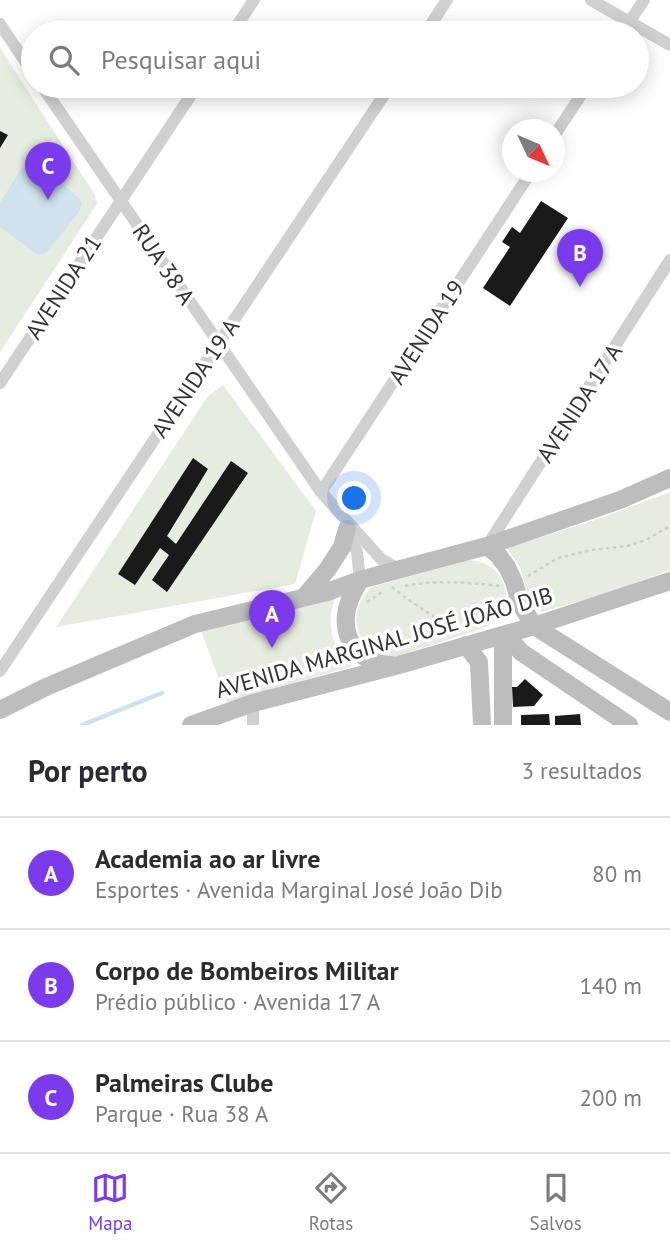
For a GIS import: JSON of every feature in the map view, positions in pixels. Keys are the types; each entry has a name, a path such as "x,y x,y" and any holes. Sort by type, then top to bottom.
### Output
{"main road":[{"path":"0,710 46,687 195,624 327,592 360,580 391,577 620,500 670,478"},
{"path":"303,598 342,547 347,530"},
{"path":"487,546 508,567 520,603 534,626 670,712"},
{"path":"360,580 345,615 350,641 357,652 370,662 398,665"},
{"name":"AVENIDA MARGINAL JOSÉ JOÃO DIB","path":"191,725 253,702 467,646 670,581"},
{"path":"503,725 504,635 520,603"},
{"path":"504,635 521,652 629,725"},
{"path":"467,646 479,662 482,725"}],"street":[{"path":"240,21 254,0"},
{"path":"433,21 447,0"},
{"path":"591,0 627,21"},
{"path":"630,21 644,0"},
{"path":"0,24 21,55"},
{"path":"649,33 670,45"},
{"name":"RUA 38 A","path":"50,98 321,492 382,559 391,577"},
{"name":"AVENIDA 21","path":"0,383 189,98"},
{"name":"AVENIDA 19 A","path":"0,671 382,98"},
{"path":"565,120 579,98"},
{"name":"AVENIDA 19","path":"321,492 524,182"},
{"name":"AVENIDA 17 A","path":"487,546 670,260"},
{"name":"RUA 38 A","path":"336,509 357,552 360,580"},
{"path":"253,702 253,725"}],"path":[{"path":"525,578 558,558 626,546 646,540 670,526"},
{"path":"391,577 425,582 468,582 502,586"},
{"path":"364,603 386,589 391,577"},
{"path":"391,577 406,599 459,634 467,646"}],"shaded area":[{"path":"0,48 21,80 21,98 32,98 95,195 97,204 0,352"},
{"path":"223,385 316,511 295,584 56,627 208,396"},
{"path":"670,492 670,570 612,592 541,612 528,596 520,567 507,548 598,519"},
{"path":"469,560 483,563 501,578 506,599 495,620 484,628 395,657 382,654 363,640 358,631 358,608 372,587"},
{"path":"336,596 331,616 332,634 340,651 353,666 227,702 201,630"}],"water":[{"path":"30,165 42,167 82,203 79,212 46,253 41,254 37,254 0,227 0,203 21,169"}],"building":[{"path":"0,131 8,135 0,148"},
{"path":"541,201 568,218 510,306 483,288 510,247 502,242 512,227 520,233"},
{"path":"193,458 208,469 167,536 176,544 231,461 248,473 167,592 152,580 169,555 160,548 135,585 118,574"},
{"path":"525,679 543,695 534,706 513,707 512,687 517,687"},
{"path":"549,714 550,725 521,725 521,715"},
{"path":"580,714 581,725 555,725 555,716"}],"waterway":[{"path":"82,725 162,693"}],"place":[{"name":"Palmeiras Clube","path":"48,200"},
{"name":"Corpo de Bombeiros Militar","path":"580,287"},
{"name":"Academia ao ar livre","path":"272,648"}]}
